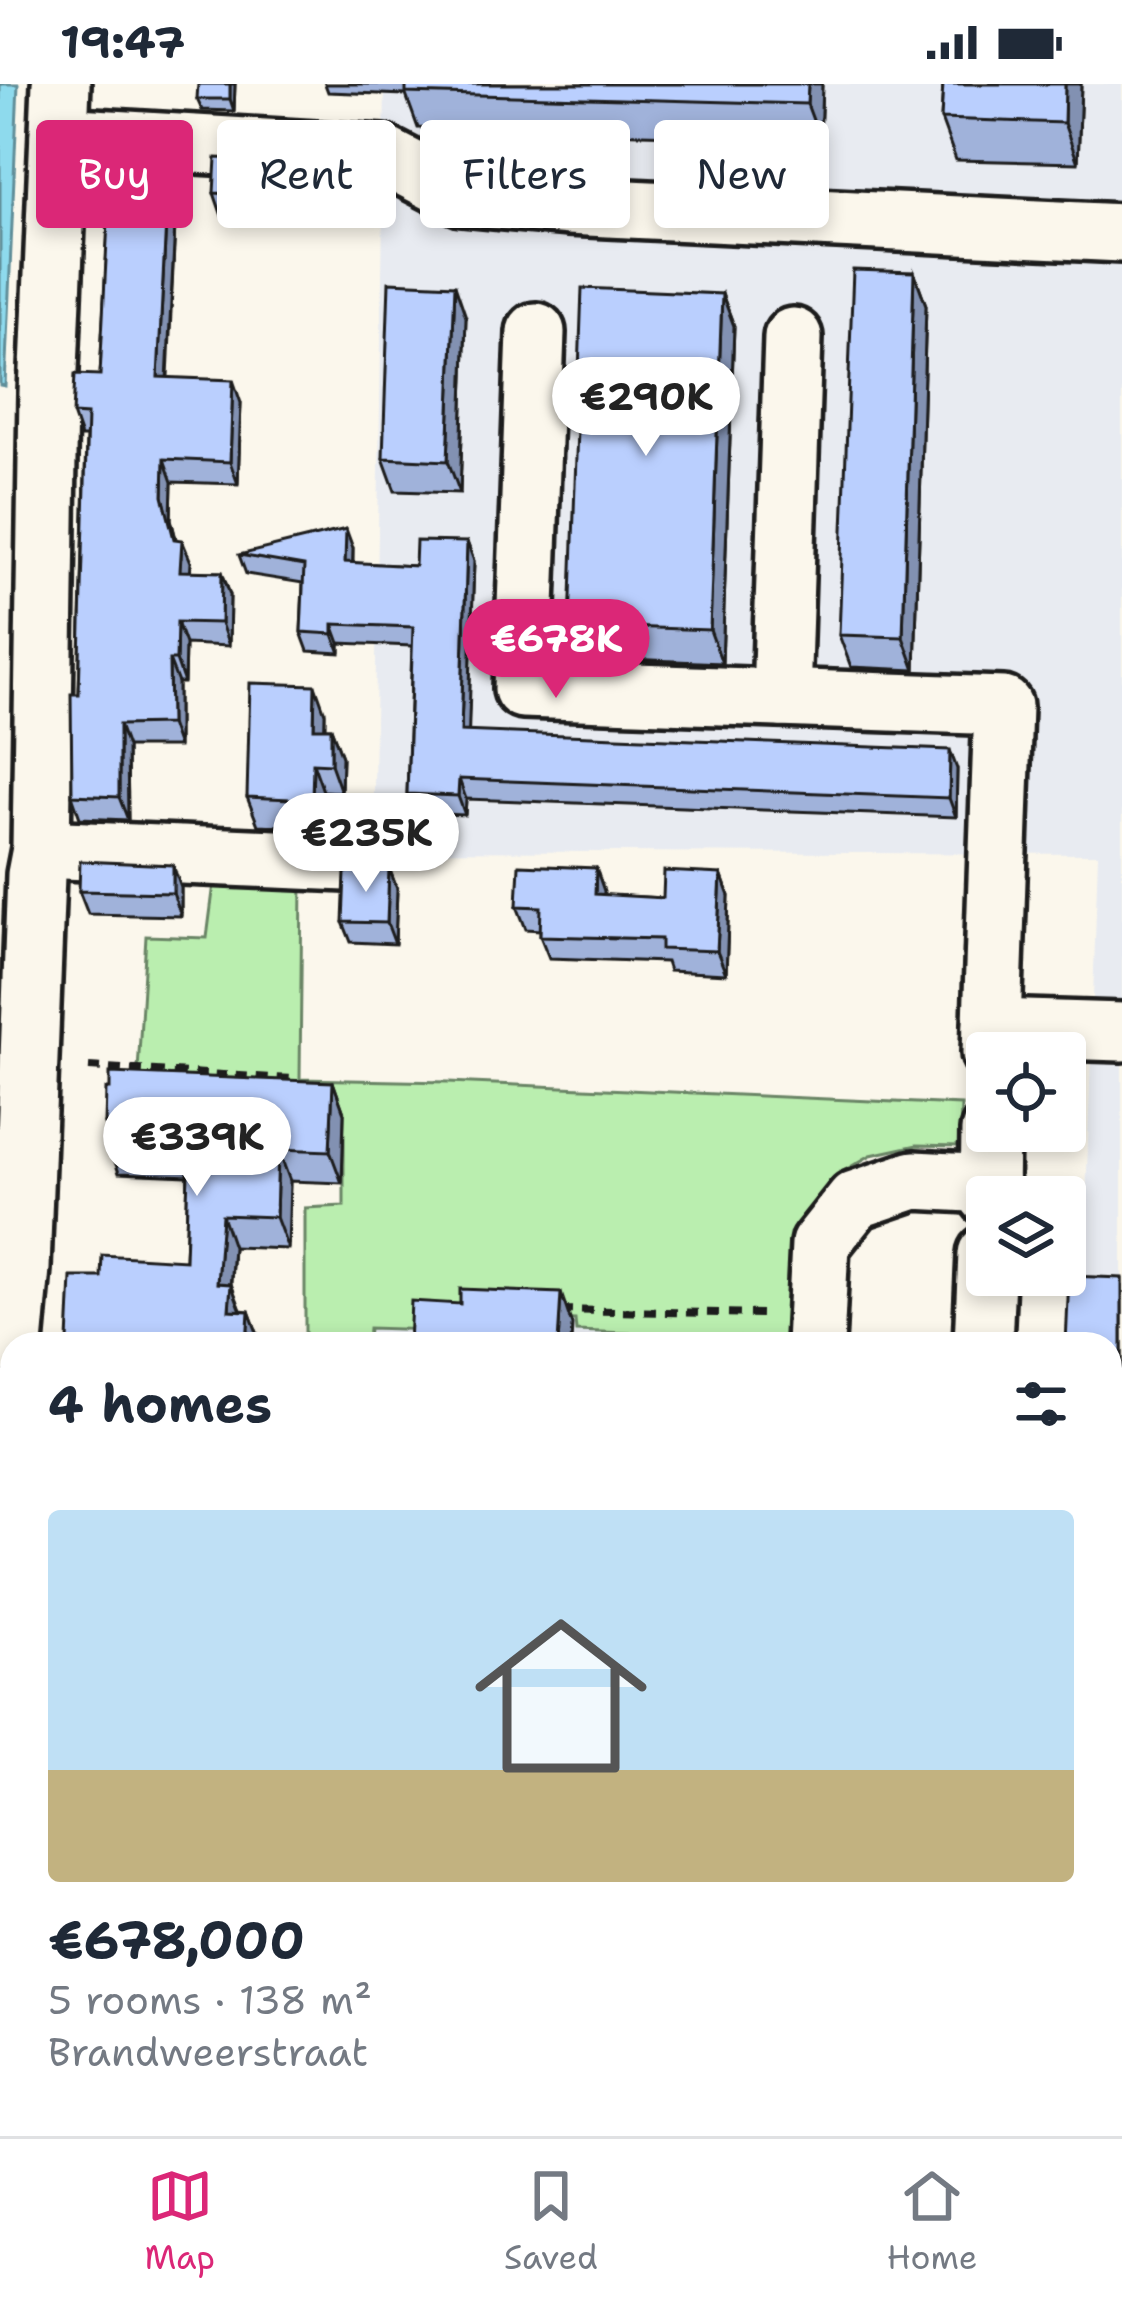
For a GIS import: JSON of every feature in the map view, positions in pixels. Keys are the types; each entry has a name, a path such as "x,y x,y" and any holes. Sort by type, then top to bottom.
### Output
{"street":[{"path":"15,1332 36,875 41,849 23,489 60,110 383,155 462,196 568,206 1122,233"},
{"path":"536,332 523,689 1003,706 991,1032"},
{"path":"781,698 794,337"},
{"path":"41,849 347,862"},
{"path":"1086,1034 1122,1032"},
{"path":"816,1330 820,1244 855,1201 914,1180 990,1170"},
{"path":"984,1332 985,1296"}],"path":[{"path":"88,1067 292,1079"},
{"path":"554,1310 816,1330"}],"shaded area":[{"path":"385,84 1122,84 1122,1332 1081,1332 1098,854 373,851 383,228 396,228 396,120 384,120"},
{"path":"464,1316 576,1320 577,1331 602,1332 368,1332 368,1328 463,1331"}],"green space":[{"path":"215,876 302,880 300,1079 961,1105 960,1146 917,1145 871,1155 835,1176 790,1233 791,1332 576,1331 575,1320 465,1316 463,1331 305,1332 305,1208 344,1206 344,1114 136,1105 146,936 207,938"}],"water":[{"path":"0,84 18,84 5,386 0,385"}],"building":[{"path":"198,84 230,84 230,99 197,99"},
{"path":"406,84 808,84 807,104 406,93"},
{"path":"943,84 1065,84 1064,123 941,119"},
{"path":"108,228 166,228 158,377 233,380 230,462 164,459 163,496 174,539 182,540 180,571 222,572 221,623 177,622 176,660 169,660 170,724 119,725 119,797 72,795 71,694 79,694 87,415 73,414 75,374 100,375"},
{"path":"853,270 914,272 903,637 839,635"},
{"path":"389,282 455,285 448,461 383,458"},
{"path":"582,288 722,294 710,630 570,625"},
{"path":"346,529 345,562 415,566 416,541 467,542 461,731 950,750 949,798 459,779 458,796 407,794 413,627 333,624 333,634 301,632 304,566 239,555"},
{"path":"250,683 315,685 314,728 331,728 331,764 313,763 312,800 247,797"},
{"path":"80,861 173,865 173,893 79,891"},
{"path":"519,865 596,868 595,894 663,898 664,871 721,874 717,951 661,949 661,939 540,936 541,907 517,906"},
{"path":"359,867 389,868 387,923 343,922 345,873"},
{"path":"110,1073 333,1082 330,1151 278,1149 276,1217 222,1215 217,1283 231,1284 229,1310 249,1311 248,1332 68,1332 71,1277 101,1277 102,1255 185,1260 189,1145 108,1141 106,1089 110,1089"},
{"path":"1086,1277 1122,1278 1122,1332 1067,1332 1068,1296 1086,1296"},
{"path":"460,1289 561,1293 559,1332 410,1332 411,1301 460,1304"}]}
